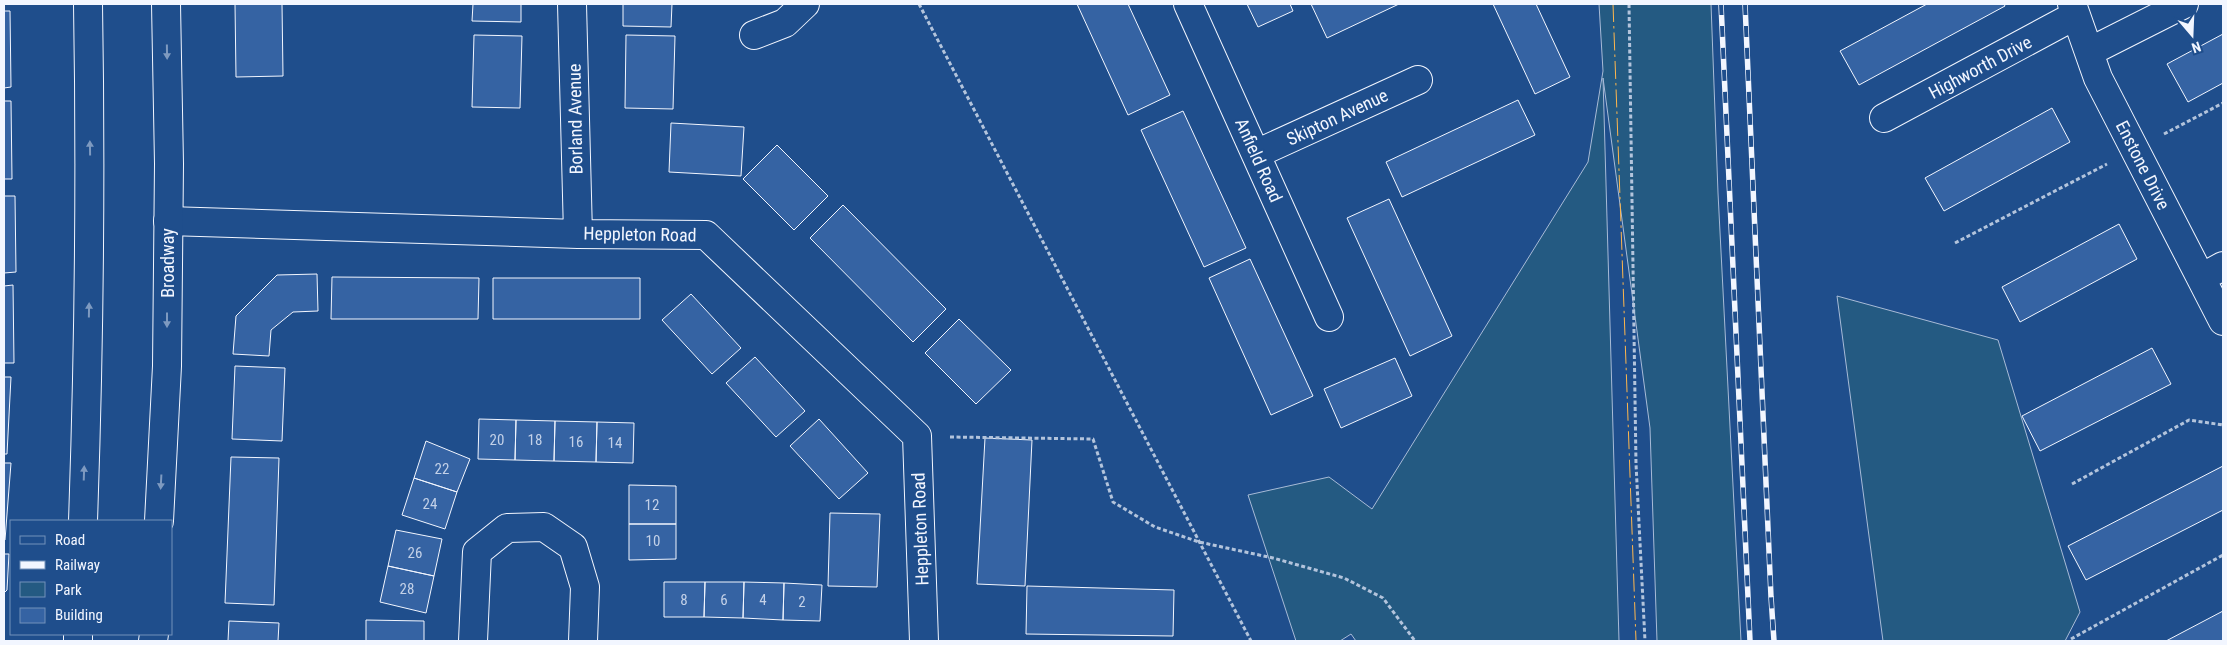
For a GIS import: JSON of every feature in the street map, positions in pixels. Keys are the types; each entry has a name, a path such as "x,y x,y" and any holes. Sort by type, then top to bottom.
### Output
{"main road":[{"path":"82,520 88,380 90,160 88,4"},
{"name":"Broadway","path":"159,520 166,366 168,221 166,4"},
{"name":"Borland Avenue","path":"572,4 578,234"},
{"path":"754,35 785,23 805,4"},
{"name":"Anfield Road","path":"1188,4 1329,316"},
{"path":"2089,52 2184,4"},
{"name":"Enstone Drive","path":"2074,9 2098,78 2135,149 2212,272 2223,321"},
{"name":"Highworth Drive","path":"1884,118 2074,9"},
{"name":"Skipton Avenue","path":"1256,154 1418,80"},
{"name":"Heppleton Road","path":"168,221 578,234 706,235 917,436 924,641"},
{"path":"472,641 477,552 506,528 544,527 573,547 585,587 583,641"}],"path":[{"path":"919,4 1251,641"},
{"path":"1629,4 1636,464 1645,641"},
{"path":"1955,243 2223,103"},
{"path":"2072,484 2189,420 2223,425"},
{"path":"917,436 1093,438 1113,502 1155,527 1199,542 1273,558 1344,578 1383,598 1414,641"},
{"path":"2071,639 2223,555"}],"green space":[{"path":"1599,4 1711,4 1718,193 1741,641 1657,641 1650,428 1603,78 1619,641 1356,641 1351,634 1340,641 1296,641 1248,495 1329,477 1372,509 1588,162 1603,71"},
{"path":"1837,296 1998,340 2080,612 2065,641 1883,641"}],"building":[{"path":"235,4 282,4 283,76 236,77"},
{"path":"473,4 521,4 521,22 472,21"},
{"path":"623,4 672,4 671,27 623,26"},
{"path":"1077,4 1128,4 1170,95 1128,115"},
{"path":"1247,4 1290,4 1293,11 1258,27"},
{"path":"1311,4 1399,4 1327,38"},
{"path":"1493,4 1536,4 1570,77 1535,94"},
{"path":"1927,4 2004,4 2005,6 1859,85 1840,51"},
{"path":"4,11 10,11 11,87 4,88"},
{"path":"2223,34 2223,83 2188,102 2167,64"},
{"path":"474,35 522,36 520,108 472,107"},
{"path":"626,35 675,36 673,109 625,108"},
{"path":"1518,100 1535,135 1402,197 1386,162"},
{"path":"4,101 11,101 12,179 4,179"},
{"path":"2052,108 2070,142 1944,211 1925,178"},
{"path":"1183,111 1246,248 1204,267 1141,130"},
{"path":"671,123 744,127 741,176 669,172"},
{"path":"777,145 828,196 794,230 743,179"},
{"path":"4,196 15,196 16,272 4,273"},
{"path":"1389,199 1452,336 1410,356 1347,218"},
{"path":"843,205 946,309 913,342 810,238"},
{"path":"2119,224 2137,259 2020,322 2002,287"},
{"path":"1250,259 1313,396 1271,415 1209,278"},
{"path":"317,274 318,311 293,312 271,330 269,356 233,354 236,316 277,275"},
{"path":"332,277 479,278 478,319 331,319"},
{"path":"493,278 640,278 640,319 493,319"},
{"path":"13,285 14,363 4,363 4,286"},
{"path":"691,294 741,348 712,374 662,320"},
{"path":"959,319 1011,370 976,404 925,353"},
{"path":"2152,348 2171,384 2040,451 2022,416"},
{"path":"755,357 805,411 776,437 726,383"},
{"path":"1395,358 1412,396 1341,428 1324,389"},
{"path":"235,366 285,368 282,441 232,439"},
{"path":"4,377 11,377 7,454 4,454"},
{"path":"479,419 516,420 515,460 478,459"},
{"path":"819,419 868,473 839,499 790,446"},
{"path":"516,420 555,421 554,461 515,460"},
{"path":"555,421 597,422 596,462 554,461"},
{"path":"597,422 634,423 633,463 596,462"},
{"path":"985,438 1032,440 1025,586 977,584"},
{"path":"426,441 470,459 457,492 414,478"},
{"path":"231,457 279,458 274,605 225,603"},
{"path":"4,463 11,463 5,540 4,540"},
{"path":"2223,466 2223,510 2086,580 2068,546"},
{"path":"414,478 457,492 445,529 402,515"},
{"path":"629,485 676,486 676,524 629,524"},
{"path":"830,513 880,514 877,587 828,586"},
{"path":"629,524 676,524 676,559 629,560"},
{"path":"396,530 442,539 434,576 388,566"},
{"path":"4,554 9,554 7,590 4,593"},
{"path":"388,566 434,576 426,613 380,602"},
{"path":"664,582 705,582 704,617 664,617"},
{"path":"705,582 744,582 743,618 704,617"},
{"path":"744,582 784,583 783,620 743,618"},
{"path":"784,583 822,585 820,621 783,620"},
{"path":"1027,586 1174,590 1173,636 1026,634"},
{"path":"2223,611 2223,641 2166,641"},
{"path":"366,620 424,621 424,641 366,641"},
{"path":"229,621 279,623 278,641 228,641"}],"railway":[{"path":"1721,4 1750,641"},
{"path":"1745,4 1774,641"}],"power":[{"path":"1613,4 1636,641"}]}
